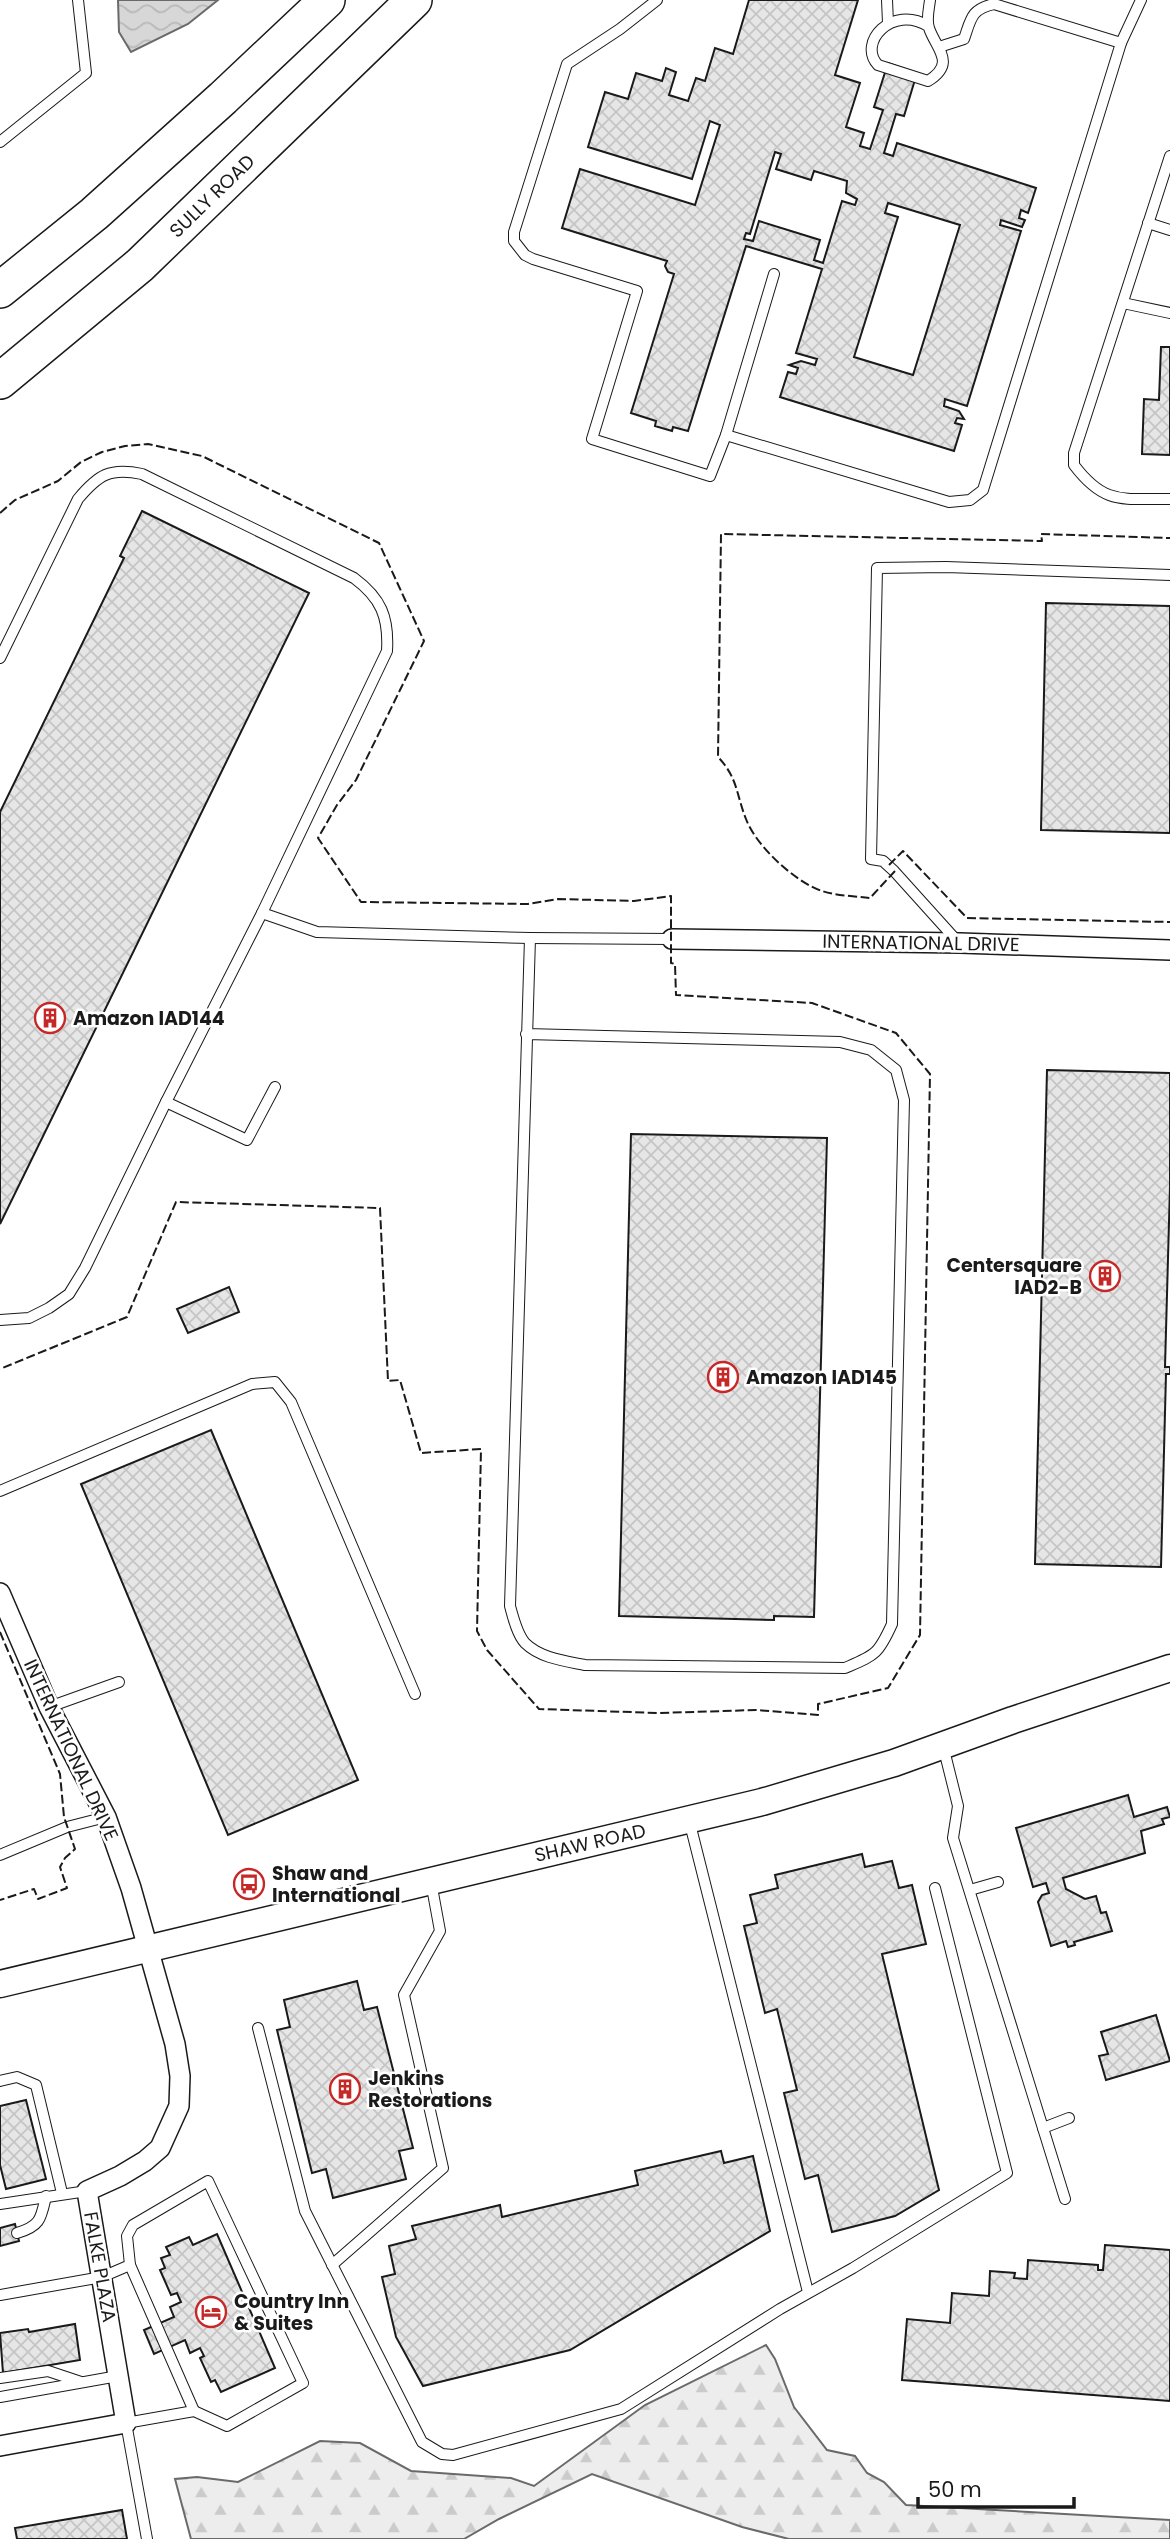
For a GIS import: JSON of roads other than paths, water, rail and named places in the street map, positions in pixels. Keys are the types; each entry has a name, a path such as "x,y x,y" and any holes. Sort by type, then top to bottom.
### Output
{"highway":[{"path":"0,290 94,214 327,0"},
{"name":"SULLY ROAD","path":"0,381 140,265 414,0"}],"main road":[{"name":"SHAW ROAD","path":"0,1984 762,1802 894,1763 1170,1668"}],"street":[{"name":"INTERNATIONAL DRIVE","path":"672,939 960,943 1170,950"},
{"name":"INTERNATIONAL DRIVE","path":"0,1592 49,1707 106,1817 131,1888 147,1950"},
{"name":"FALKE PLAZA","path":"126,2423 87,2190 120,2176 160,2148 179,2106 180,2076 175,2044 147,1950"},
{"path":"0,2446 126,2423"}],"lane":[{"path":"0,142 86,73 78,0"},
{"path":"657,0 568,64 514,232 514,241 525,255 533,259 637,291 592,439 710,476 726,435 774,274"},
{"path":"887,0 888,23"},
{"path":"928,26 911,18 888,23 878,34 871,55 878,65 928,81 941,69 943,62 939,47 928,26 930,0"},
{"path":"726,435 949,502 970,500 983,490 1121,43 1141,0"},
{"path":"939,47 964,39 974,13 982,7 994,4 1121,43"},
{"path":"1170,156 1074,453 1074,465 1088,483 1106,495 1115,498 1170,499"},
{"path":"1148,223 1170,230"},
{"path":"1123,303 1170,313"},
{"path":"0,658 78,499 95,478 111,472 142,474 354,578 369,590 382,608 388,630 387,651 262,913 85,1268 69,1294 29,1318 0,1320"},
{"path":"960,943 894,871 883,861 872,859 877,568 946,566 1170,575"},
{"path":"262,913 317,932 672,939"},
{"path":"527,1034 840,1042 871,1050 896,1070 904,1100 892,1624 881,1648 867,1658 845,1668 584,1665 554,1659 526,1643 515,1624 510,1606 527,1034 530,938"},
{"path":"166,1102 247,1140 275,1087"},
{"path":"0,1491 252,1384 275,1382 291,1402 415,1694"},
{"path":"49,1707 119,1682"},
{"path":"943,1745 958,1806 953,1838 1065,2199"},
{"path":"0,1855 67,1827 106,1817"},
{"path":"689,1819 808,2292"},
{"path":"332,2265 443,2168 404,1995 440,1931 431,1881"},
{"path":"970,1891 998,1882"},
{"path":"258,2028 305,2211 422,2442 442,2454 453,2455 621,2409 808,2292 853,2268 1007,2173 935,1888"},
{"path":"0,2081 17,2077 36,2085 62,2193"},
{"path":"1043,2128 1069,2118"},
{"path":"147,2539 126,2423 194,2411 227,2426 303,2384 208,2181 133,2225 127,2236 130,2265 194,2411"},
{"path":"0,2204 87,2190"},
{"path":"18,2233 33,2228 41,2217 46,2196"},
{"path":"0,2298 102,2277 130,2265"},
{"path":"0,2378 48,2371 82,2382"},
{"path":"0,2397 118,2376"}],"water":[{"path":"118,0 218,0 188,24 131,52 119,32"}],"place":[{"name":"Amazon IAD144","path":"50,1018"},
{"name":"Centersquare IAD2-B","path":"1105,1276"},
{"name":"Amazon IAD145","path":"723,1377"},
{"name":"Shaw and International","path":"249,1884"},
{"name":"Jenkins Restorations","path":"345,2089"},
{"name":"Country Inn & Suites","path":"211,2312"}]}
